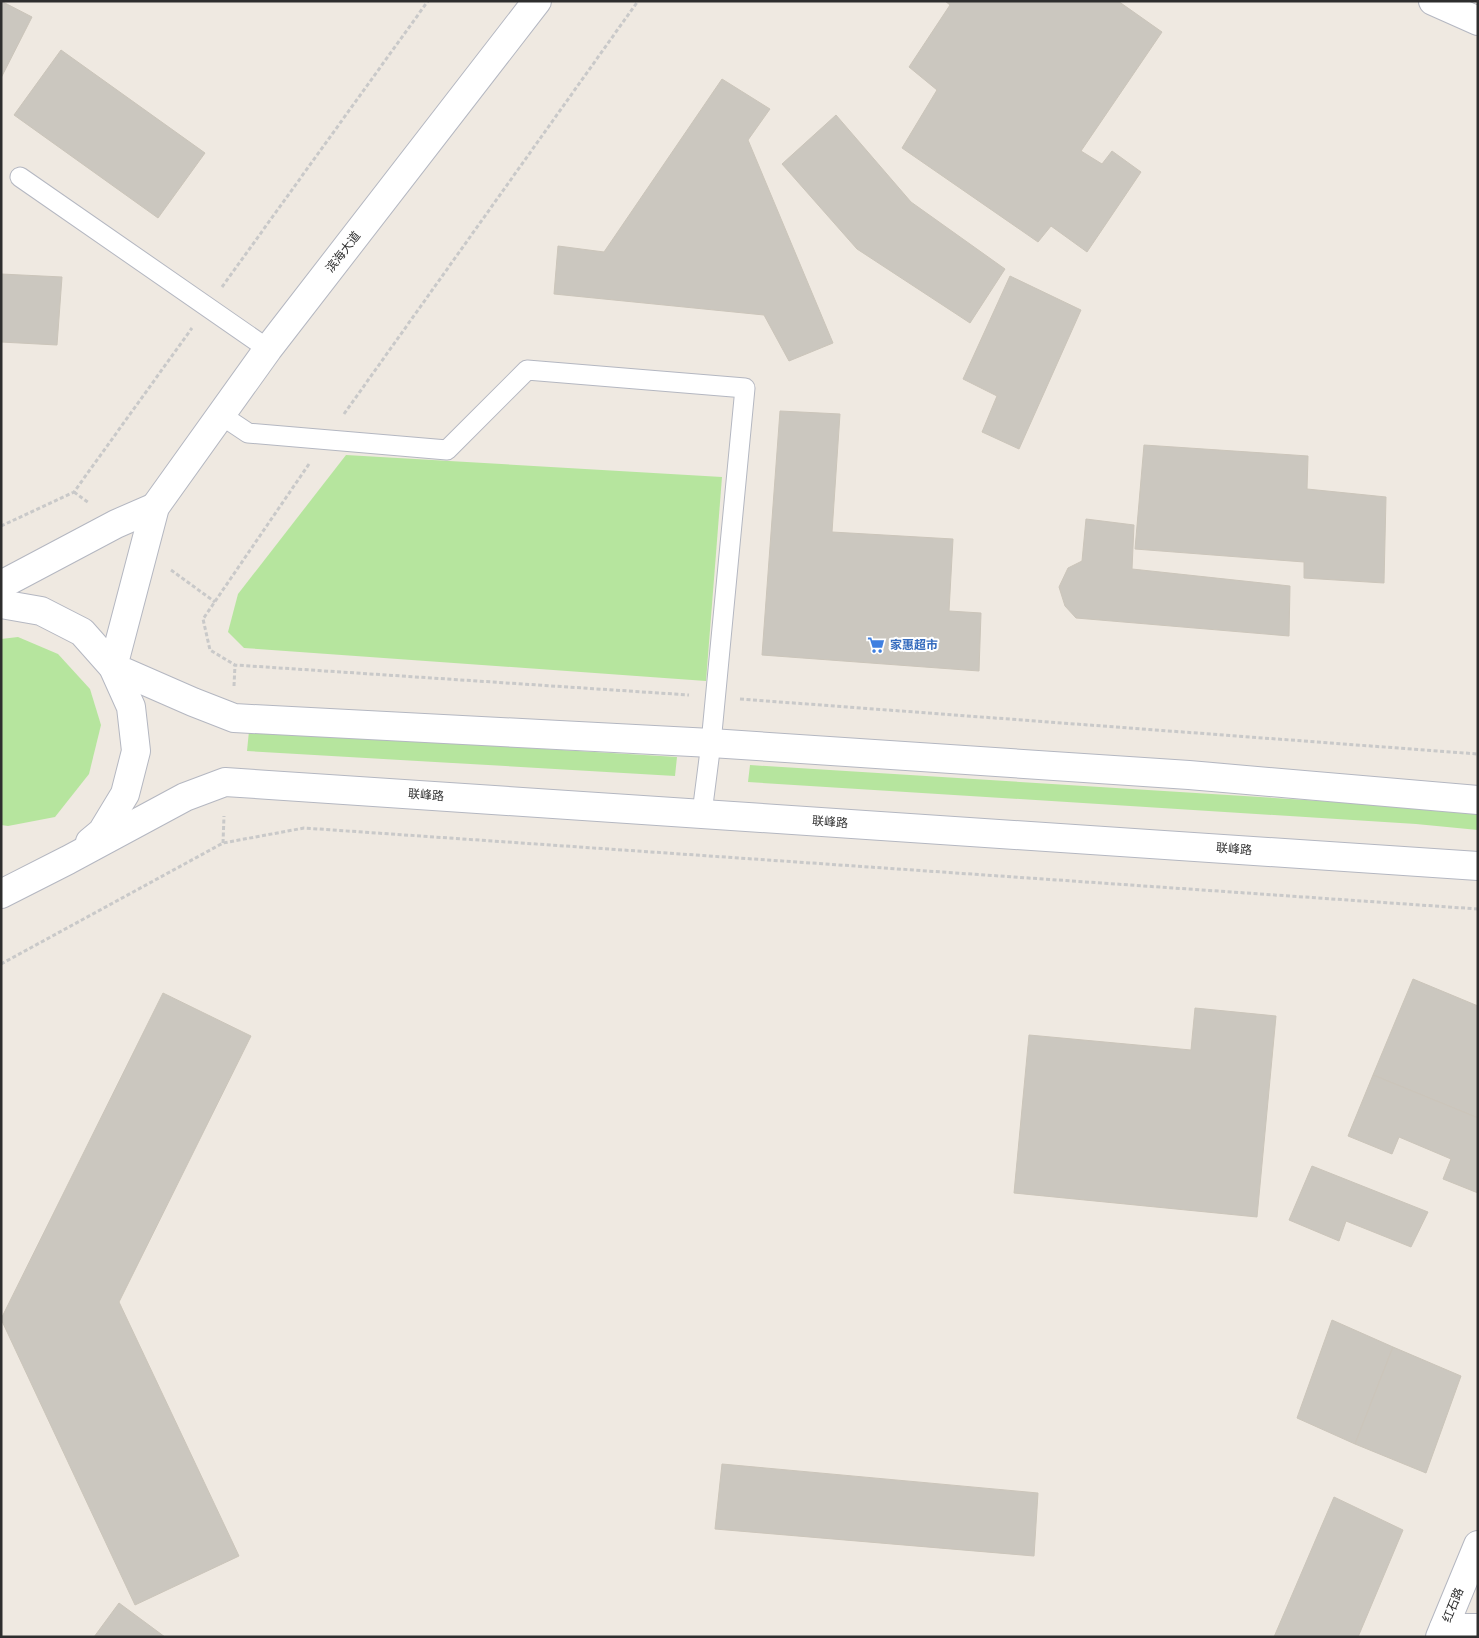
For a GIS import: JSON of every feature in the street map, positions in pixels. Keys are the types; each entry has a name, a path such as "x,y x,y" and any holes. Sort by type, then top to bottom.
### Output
{"main road":[{"name":"滨海大道","path":"155,507 268,349 537,1"},
{"path":"1433,1 1478,20"},
{"path":"1,584 116,524 155,507"},
{"path":"114,667 155,507"},
{"path":"1,604 41,611 82,632 114,667 131,707 136,751 125,794 102,832 68,860 1,894"},
{"path":"114,667 234,718 711,743 1189,775 1478,800"},
{"name":"联峰路","path":"68,860 185,797 225,782 1478,866"},
{"path":"1,878 25,877 68,860"},
{"name":"红石路","path":"1442,1632 1478,1545"},
{"path":"1442,1632 1478,1628"}],"lane":[{"path":"20,176 268,349"},
{"path":"221,415 248,433 447,450 527,370 745,388 711,743 702,813"}],"path":[{"path":"1,526 74,492 428,1"},
{"path":"638,1 326,440 203,620 210,650 234,665 715,697 1478,754"},
{"path":"1,964 223,843 304,828 1478,909"}],"green space":[{"path":"346,455 722,477 706,681 244,648 228,632 238,594"},
{"path":"18,637 58,654 90,689 101,725 89,774 55,817 8,826 1,825 1,639"},
{"path":"249,731 677,757 675,776 247,751"},
{"path":"750,765 1418,807 1478,814 1478,830 1416,824 748,782"}],"building":[{"path":"1,1 32,17 1,78"},
{"path":"945,1 1118,1 1162,32 1081,151 1102,164 1112,151 1141,172 1087,252 1051,226 1038,242 902,148 937,90 909,67 950,5"},
{"path":"61,50 205,153 158,218 14,115"},
{"path":"722,79 770,109 748,140 833,343 789,361 764,315 554,294 558,246 604,252"},
{"path":"836,115 911,202 1005,269 970,323 857,249 782,164"},
{"path":"1,274 62,277 57,345 1,342"},
{"path":"1010,276 1081,310 1019,449 982,432 997,396 963,379"},
{"path":"780,411 840,414 832,532 953,539 949,611 981,613 979,671 762,655"},
{"path":"1144,445 1308,456 1307,489 1386,497 1384,583 1304,578 1304,562 1135,549"},
{"path":"1086,519 1134,525 1132,569 1290,586 1289,636 1076,618 1065,606 1059,587 1068,568 1082,561"},
{"path":"1413,979 1478,1006 1478,1118 1373,1075"},
{"path":"163,993 251,1036 119,1302 239,1556 135,1605 1,1319"},
{"path":"1195,1008 1276,1016 1257,1217 1014,1193 1029,1035 1191,1050"},
{"path":"1373,1075 1478,1118 1478,1193 1443,1179 1451,1159 1399,1137 1392,1154 1348,1136"},
{"path":"1312,1166 1428,1212 1411,1247 1346,1221 1339,1241 1289,1220"},
{"path":"1332,1320 1393,1347 1355,1444 1297,1418"},
{"path":"1393,1347 1461,1376 1426,1473 1355,1444"},
{"path":"722,1464 1038,1493 1034,1556 715,1529"},
{"path":"1334,1497 1403,1530 1358,1637 1274,1637"},
{"path":"119,1603 165,1637 94,1637"}],"place":[{"name":"家惠超市","path":"876,645"}]}
